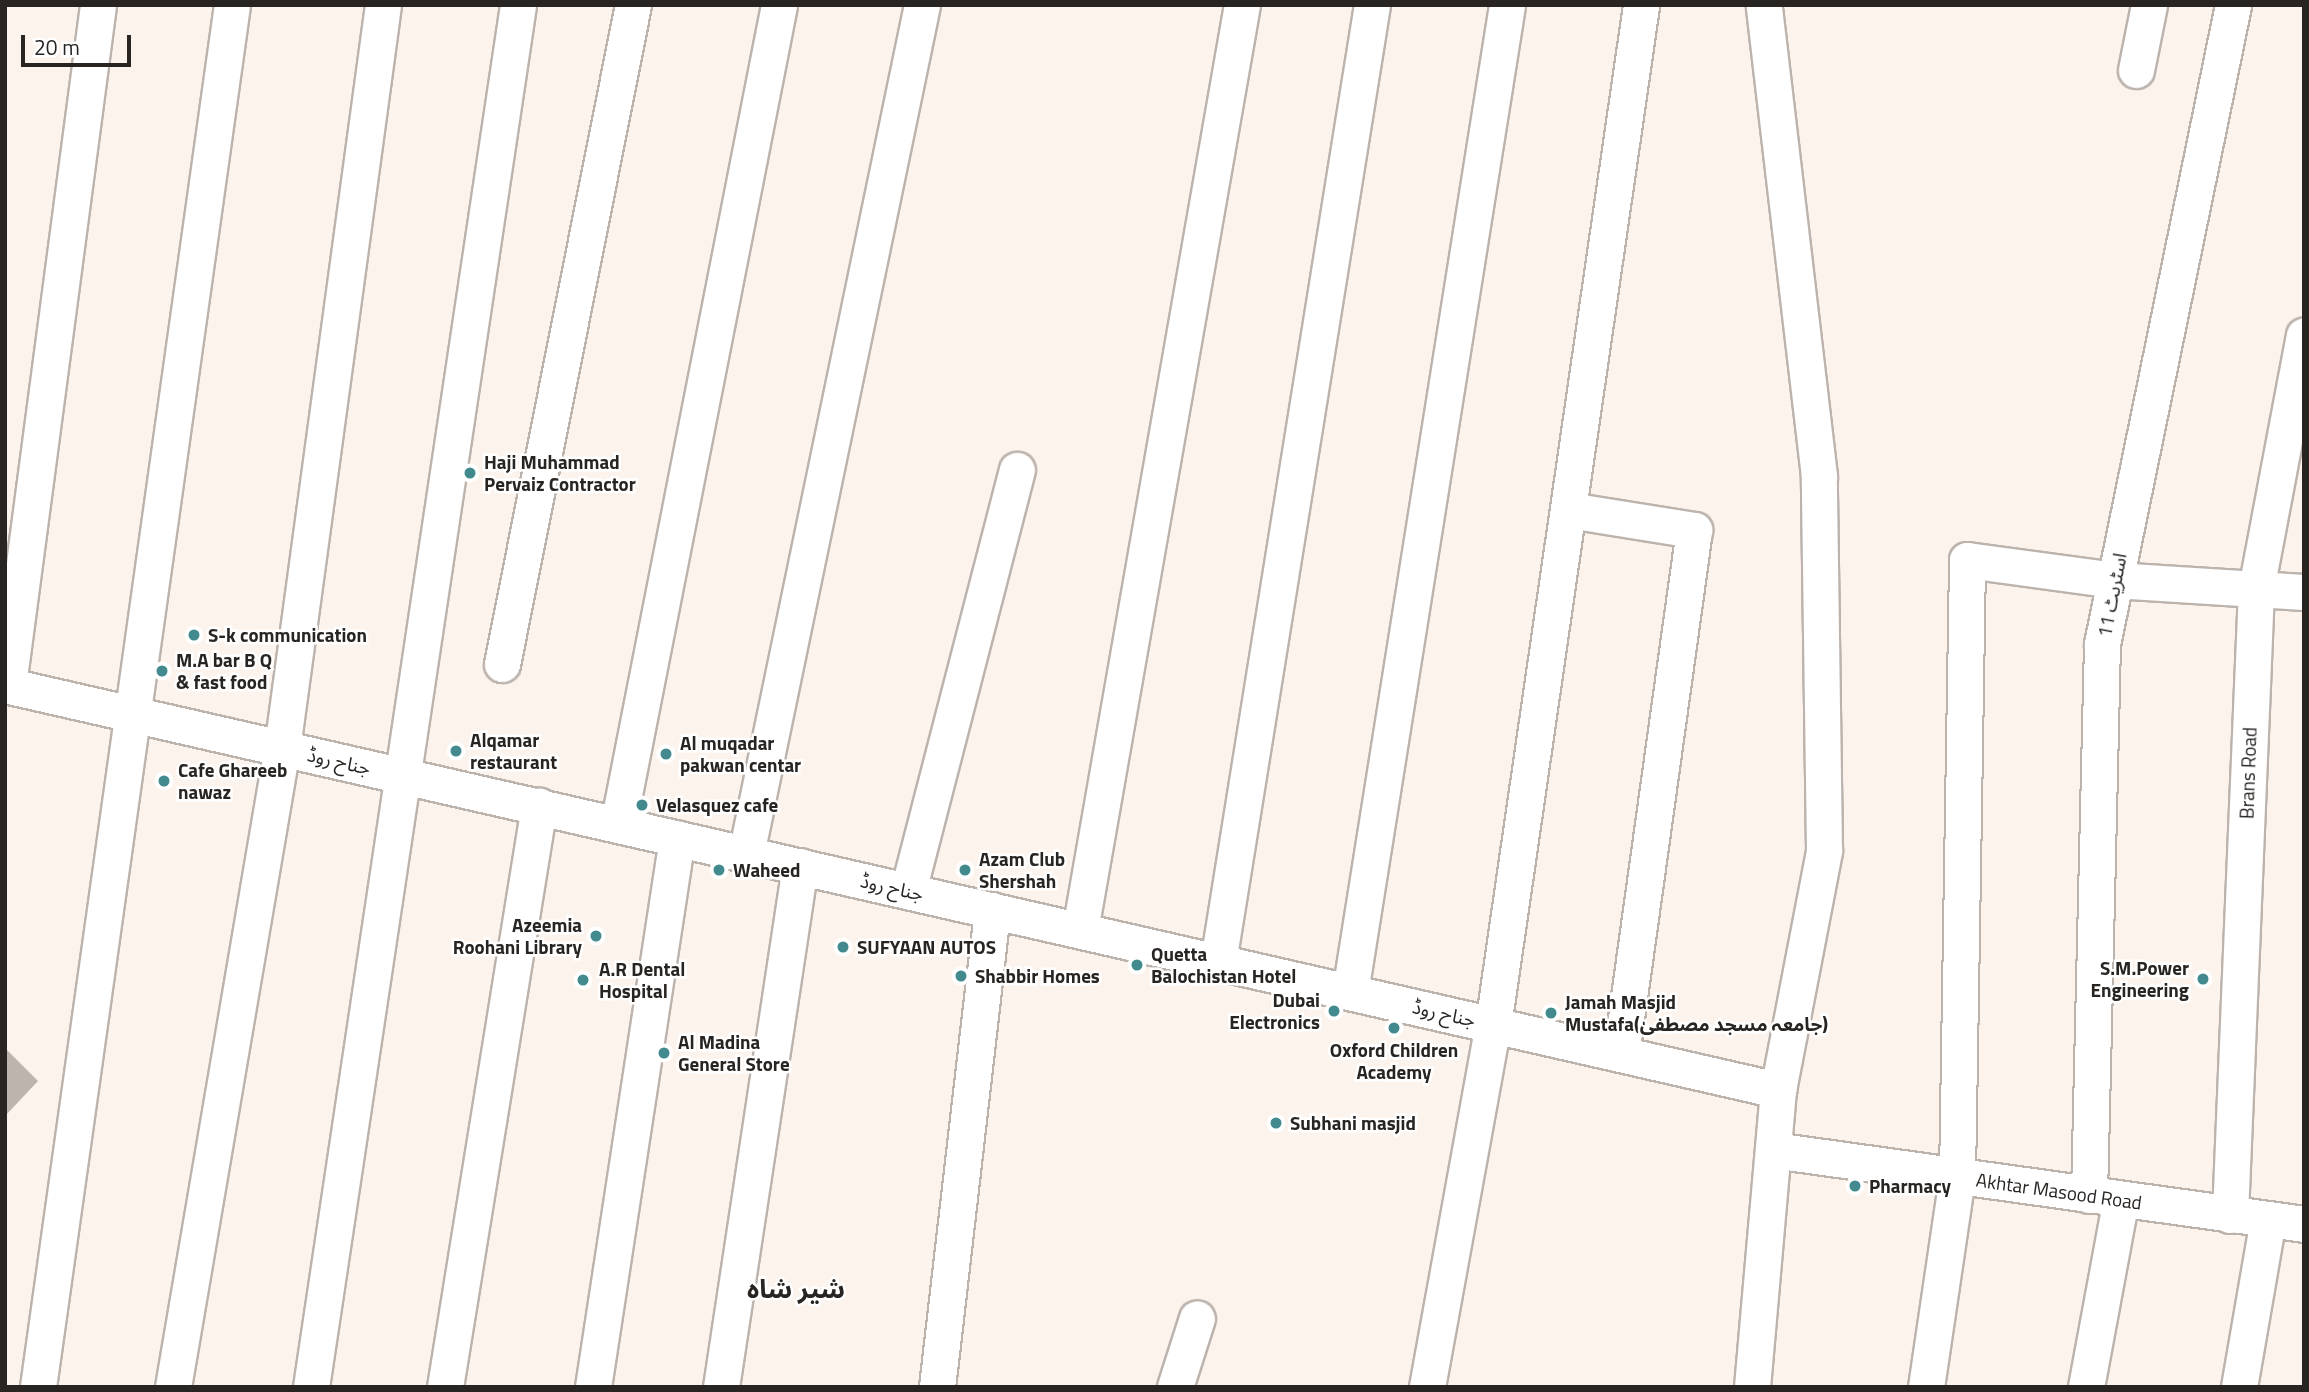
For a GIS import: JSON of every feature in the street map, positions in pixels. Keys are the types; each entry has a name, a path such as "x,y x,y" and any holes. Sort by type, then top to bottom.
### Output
{"street":[{"path":"6,685 98,5"},
{"path":"38,1387 135,715 232,5"},
{"path":"173,1387 282,748 383,5"},
{"path":"311,1387 518,5"},
{"path":"502,664 634,5"},
{"path":"618,825 779,5"},
{"path":"746,854 922,5"},
{"path":"1080,930 1242,5"},
{"path":"1218,962 1373,5"},
{"path":"1350,992 1507,5"},
{"path":"1427,1387 1493,1025 1641,5"},
{"path":"1752,1387 1778,1090 1824,850 1819,476 1764,5"},
{"path":"2136,70 2149,5"},
{"name":"اسٹریٹ 11","path":"2086,1387 2105,1197 2102,643 2232,5"},
{"name":"Brans Road","path":"2230,1214 2256,589 2304,335"},
{"path":"908,891 1017,470"},
{"path":"1569,510 1694,530 1621,1054"},
{"path":"1926,1387 1957,1178 1967,561 2114,580 2304,592"},
{"name":"جناح روڈ","path":"6,685 1778,1090"},
{"path":"445,1387 539,806"},
{"path":"593,1387 677,838"},
{"path":"721,1387 800,866"},
{"path":"937,1387 992,910"},
{"name":"Akhtar Masood Road","path":"1773,1150 1957,1178 2304,1224"},
{"path":"2239,1387 2268,1219"},
{"path":"1175,1387 1197,1318"}],"building":[{"path":"5,1048 38,1081 5,1116"}],"place":[{"name":"Haji Muhammad Pervaiz Contractor","path":"470,473"},
{"name":"S-k communication","path":"194,635"},
{"name":"M.A bar B Q & fast food","path":"162,671"},
{"name":"Alqamar restaurant","path":"456,751"},
{"name":"Al muqadar pakwan centar","path":"666,754"},
{"name":"Cafe Ghareeb nawaz","path":"164,781"},
{"name":"Velasquez cafe","path":"642,805"},
{"name":"Waheed","path":"719,870"},
{"name":"Azam Club Shershah","path":"965,870"},
{"name":"Azeemia Roohani Library","path":"596,936"},
{"name":"SUFYAAN AUTOS","path":"843,947"},
{"name":"Quetta Balochistan Hotel","path":"1137,965"},
{"name":"Shabbir Homes","path":"961,976"},
{"name":"S.M.Power Engineering","path":"2203,979"},
{"name":"A.R Dental Hospital","path":"583,980"},
{"name":"Dubai Electronics","path":"1334,1011"},
{"name":"Jamah Masjid Mustafa(جامعہ مسجد مصطفیٰ)","path":"1551,1013"},
{"name":"Oxford Children Academy","path":"1394,1028"},
{"name":"Al Madina General Store","path":"664,1053"},
{"name":"Subhani masjid","path":"1276,1123"},
{"name":"Pharmacy","path":"1855,1186"}],"district":[{"name":"شیر شاہ","path":"796,1289"}]}
